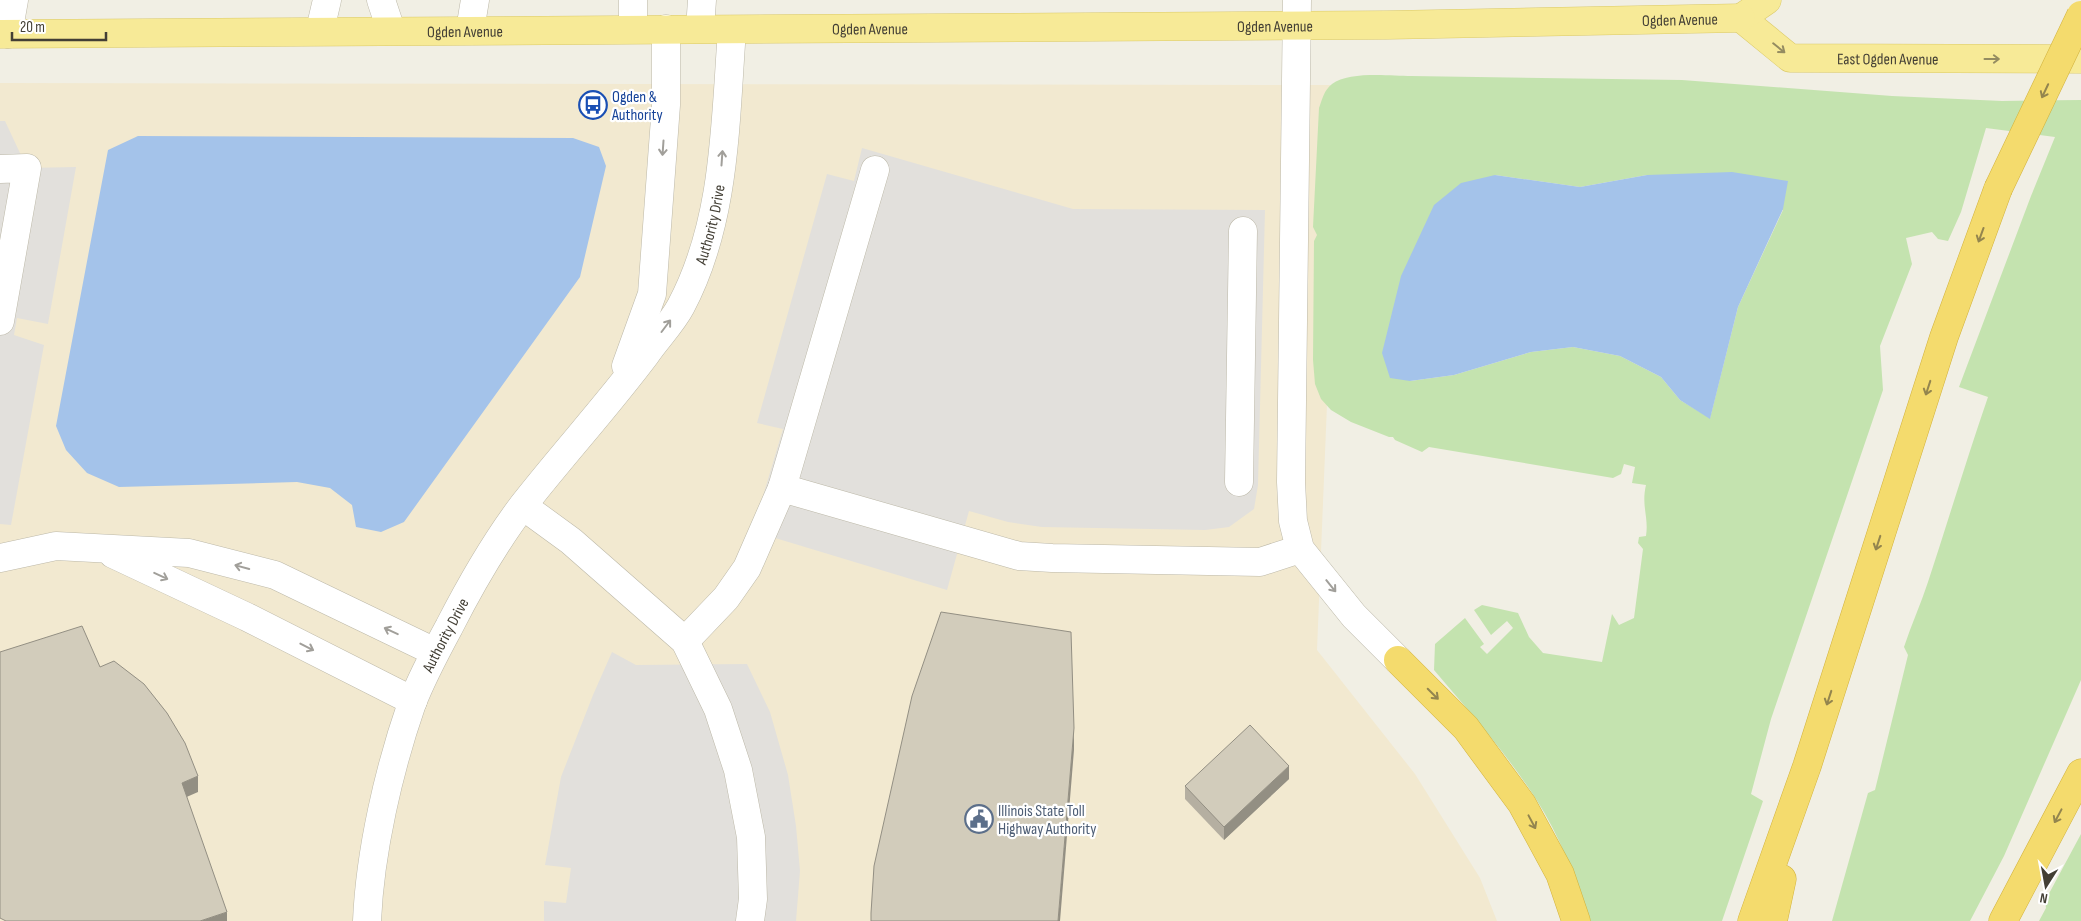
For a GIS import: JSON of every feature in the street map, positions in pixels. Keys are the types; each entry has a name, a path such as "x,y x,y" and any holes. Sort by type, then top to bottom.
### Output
{"highway":[{"path":"1752,921 1807,766 1944,336 1998,189 2081,15"},
{"path":"1398,660 1466,728 1522,804 1560,874 1576,921"},
{"path":"1773,921 1807,766"},
{"path":"2003,921 2081,773"}],"main road":[{"path":"1742,9 1767,0"},
{"name":"Ogden Avenue","path":"4,34 320,30 732,30 1297,13 1742,9"},
{"name":"East Ogden Avenue","path":"1742,9 1790,58 2081,59"}],"street":[{"path":"4,34 14,0"},
{"path":"320,30 327,0"},
{"path":"381,0 391,30"},
{"path":"470,30 475,0"},
{"path":"633,0 633,29"},
{"path":"700,29 702,0"},
{"path":"1297,13 1291,482 1293,521 1300,549 1354,616 1398,660"},
{"name":"Authority Drive","path":"616,394 652,294 666,105 666,29"},
{"name":"Authority Drive","path":"367,921 368,894 380,825 397,753 413,701 435,652 475,577 523,506 616,394 681,307 709,239 720,190 732,30"},
{"path":"0,169 27,168 0,321"},
{"path":"685,641 726,598 747,568 782,488 875,170"},
{"path":"1239,482 1242,232"},
{"path":"782,488 1019,556 1061,559 1260,562 1300,549"},
{"path":"523,506 571,541 685,641 718,709 738,770 751,837 753,899 750,921"},
{"path":"0,558 56,546 189,553 274,575 435,652"},
{"path":"100,548 247,616 413,701"}],"shaded area":[{"path":"0,83 1340,85 1317,650 1415,774 1480,878 1497,921 0,921"},
{"path":"0,121 5,121 27,168 76,167 48,324 17,318 14,335 44,345 11,525 0,524"},
{"path":"862,148 1073,209 1265,210 1258,485 1254,509 1229,527 1205,530 1042,527 1008,522 969,511 947,590 749,530 763,496 783,429 757,423 827,174 854,181"},
{"path":"612,652 636,665 747,664 770,712 788,775 796,826 800,871 796,921 544,921 544,901 566,903 571,868 545,865 561,777"}],"green space":[{"path":"1381,75 1682,80 1892,96 2002,101 2081,100 2081,680 2004,856 1970,921 1832,921 1868,793 1875,790 1908,655 1904,647 1925,590 1988,397 1959,387 2055,137 1986,128 1961,212 1948,241 1938,239 1932,232 1906,238 1912,264 1880,346 1883,390 1771,719 1751,794 1763,801 1722,921 1589,921 1567,858 1545,813 1500,749 1434,670 1435,644 1465,618 1484,644 1480,647 1487,654 1513,628 1507,621 1491,635 1474,610 1482,605 1518,613 1529,637 1543,653 1602,662 1612,614 1619,625 1634,618 1643,549 1638,543 1639,537 1646,536 1647,529 1644,499 1646,485 1632,483 1635,467 1624,464 1621,474 1613,478 1429,447 1422,452 1395,440 1393,437 1351,422 1331,410 1321,399 1315,384 1313,360 1314,241 1317,235 1313,227 1319,108 1327,89 1332,84 1349,77","holes":["1495,175 1580,187 1647,175 1783,210 1738,307 1710,418 1680,400 1661,377 1620,356 1573,347 1531,352 1454,375 1410,381"]},
{"path":"2081,834 2081,921 2039,921 2046,908 2045,901"}],"water":[{"path":"138,136 573,138 599,147 606,166 580,277 404,522 381,532 356,527 352,505 330,488 297,482 119,487 87,473 66,450 56,426 108,150"},
{"path":"1732,172 1788,181 1783,209 1738,307 1710,419 1680,400 1661,377 1620,356 1573,347 1531,352 1454,375 1410,381 1390,378 1382,353 1401,276 1434,205 1461,183 1495,175 1580,187 1647,175"}],"building":[{"name":"Illinois State Toll Highway Authority","path":"941,612 1071,632 1074,728 1058,921 871,921 874,866 912,696"},
{"path":"82,626 100,667 114,661 144,684 167,713 185,743 198,776 182,783 227,912 200,921 6,921 0,918 0,652"},
{"path":"1250,725 1289,766 1224,827 1185,786"}],"place":[{"name":"Ogden & Authority","path":"593,105"},
{"name":"Illinois State Toll Highway Authority","path":"979,819"}]}
